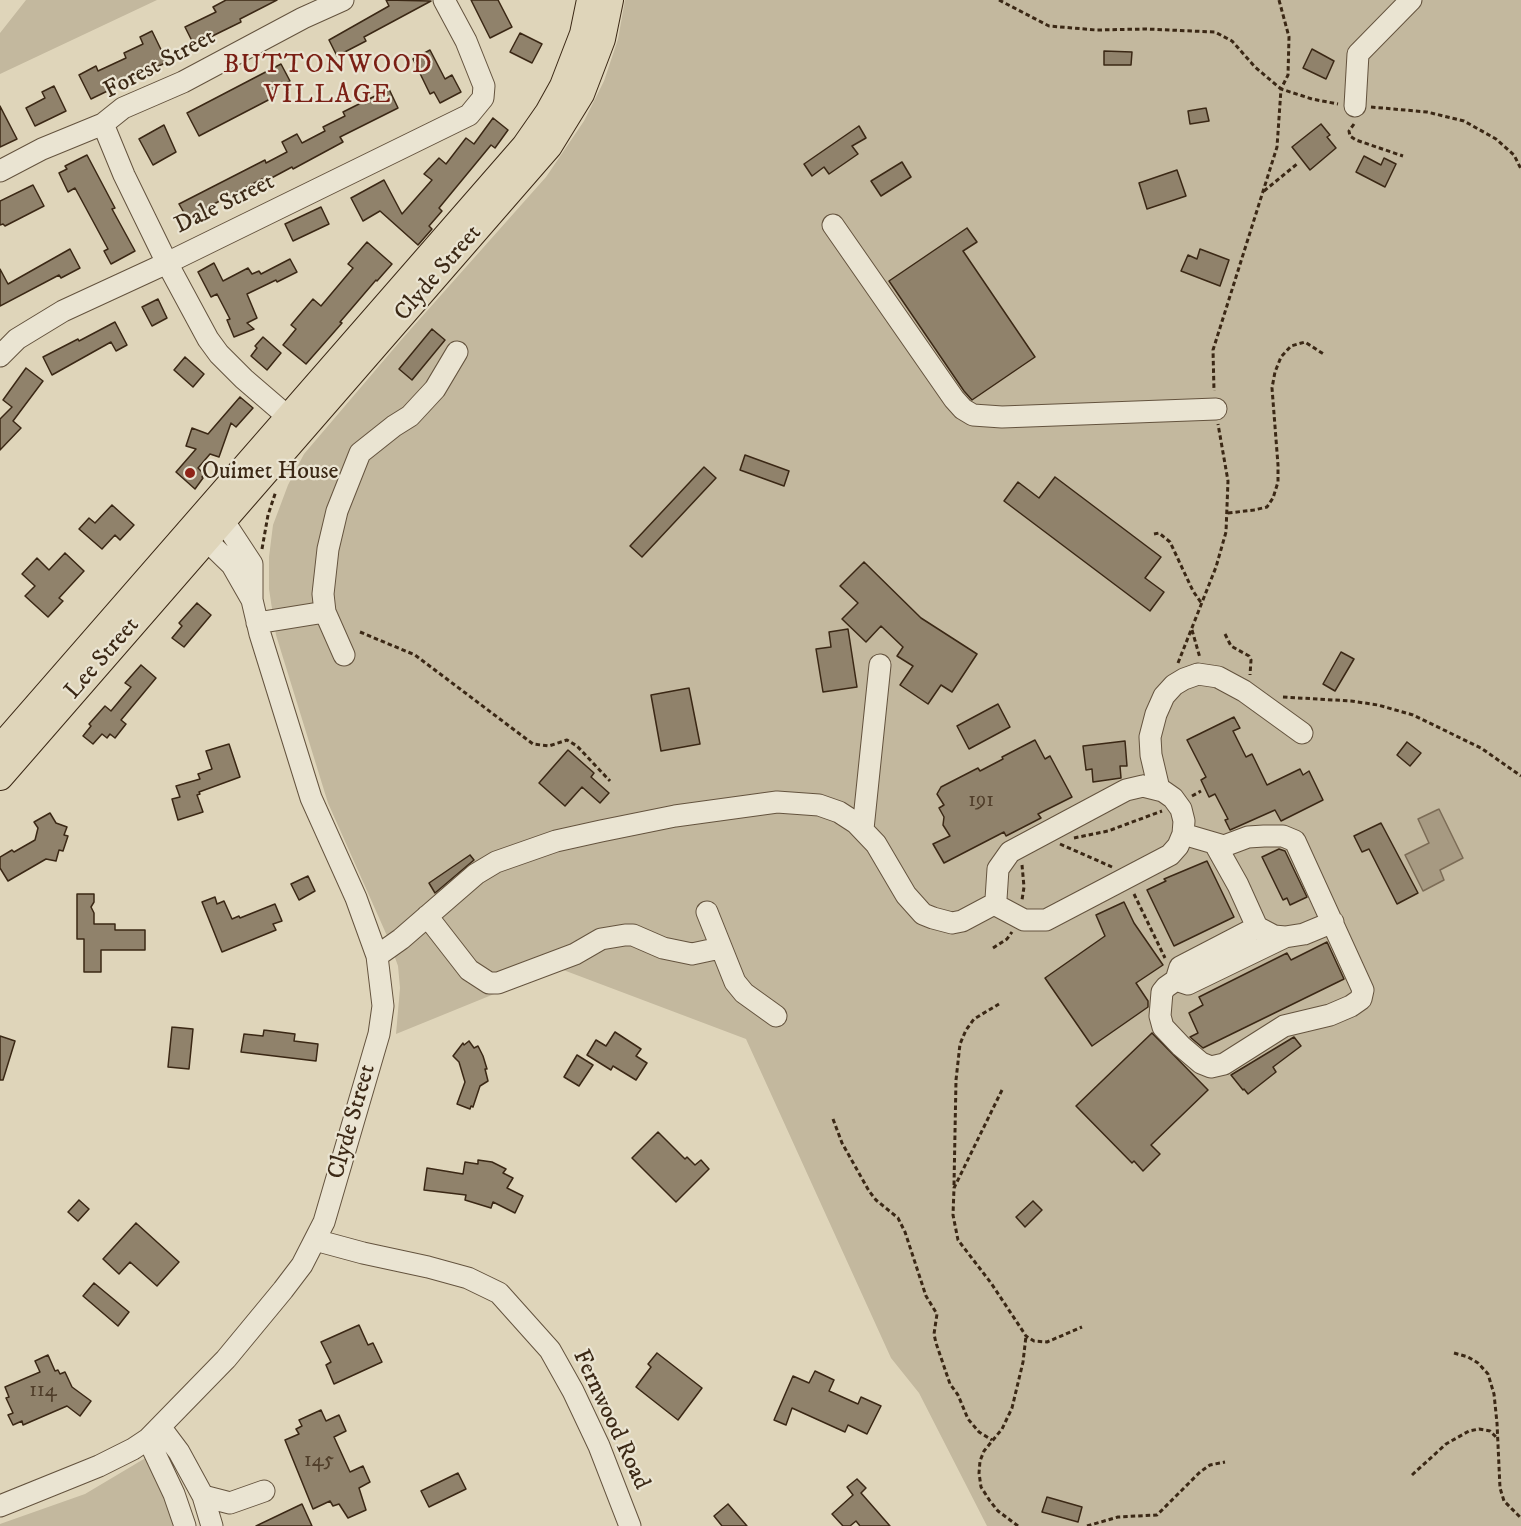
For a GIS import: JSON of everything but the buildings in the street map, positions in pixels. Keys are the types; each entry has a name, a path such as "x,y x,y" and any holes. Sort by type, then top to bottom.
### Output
{"main road":[{"name":"Clyde Street","path":"296,424 534,135 563,86 583,34 590,0"},
{"name":"Clyde Street","path":"208,525 296,424 549,146 581,94 602,39 610,0"},
{"name":"Lee Street","path":"0,748 208,525"},
{"name":"Lee Street","path":"0,777 208,525"}],"street":[{"name":"Forest Street","path":"0,171 42,149 104,124 123,108 183,82 303,18 343,0"},
{"name":"Dale Street","path":"0,356 16,339 63,311 167,263 469,115 483,98 484,86 466,41 444,0"},
{"path":"1363,112 1358,54 1411,0"},
{"path":"104,124 124,175 167,263 208,339 219,354 244,379 296,424"},
{"path":"833,225 954,399 963,409 973,415 1002,417 1215,409"},
{"path":"344,655 325,612 323,594 337,511 360,453 410,416 435,389 457,352"},
{"name":"Clyde Street","path":"0,1506 99,1466 133,1449 155,1433 226,1359 284,1290 302,1265 324,1222 379,1034 382,1006 377,956 356,898 311,798 252,600 208,525"},
{"path":"257,623 325,612"},
{"path":"863,829 880,665"},
{"path":"1160,789 1150,747 1150,737 1164,696 1174,685 1184,679 1198,674 1210,675 1249,695 1302,733"},
{"path":"377,956 476,874 496,862 556,841 612,829 706,812 791,802 819,805 848,817 863,829 876,844 906,895 923,914 941,921 962,921 994,904 998,870 1004,858 1013,850 1130,789 1147,786 1160,789 1178,804 1183,817 1183,834 1178,846 1170,855 1127,879 1046,920 1024,920 994,904"},
{"path":"1183,834 1215,844 1231,845 1248,837 1274,835 1295,841 1363,990 1361,999 1351,1006 1330,1015 1284,1026 1224,1064 1210,1066 1201,1063 1163,1028 1160,1016 1162,992 1176,980 1180,967 1257,927"},
{"path":"1215,844 1238,885 1257,927 1274,936 1285,937 1304,934 1333,922"},
{"path":"707,912 735,982 744,993 776,1016"},
{"path":"427,916 469,970 489,983 498,983 575,954 601,939 626,935 633,935 663,948 692,954 720,948"},
{"path":"1176,980 1188,984 1285,937"},
{"name":"Fernwood Road","path":"315,1240 363,1253 428,1266 468,1278 499,1293 550,1350 573,1391 599,1446 630,1526"},
{"path":"155,1433 179,1452 204,1496 212,1526"},
{"path":"155,1433 185,1526"},
{"path":"204,1496 230,1503 264,1491"}],"path":[{"path":"999,0 1049,26 1096,30 1215,32 1232,41 1255,67 1281,89 1363,112 1427,112 1464,121 1496,139 1514,155 1521,169"},
{"path":"1177,666 1216,567 1226,532 1228,482 1215,409 1213,350 1277,147 1281,89 1288,75 1289,37 1279,0"},
{"path":"1363,112 1351,127 1350,136 1402,156"},
{"path":"1264,191 1297,165"},
{"path":"1228,513 1266,507 1273,498 1278,482 1278,465 1272,388 1281,357 1291,346 1305,342 1325,355"},
{"path":"262,552 268,515 276,489"},
{"path":"1154,534 1159,533 1170,542 1193,591 1202,604"},
{"path":"1192,630 1198,652 1210,675"},
{"path":"360,632 415,655 533,744 549,746 567,740 577,746 610,781"},
{"path":"1225,634 1231,646 1246,654 1251,660 1249,695 1321,698 1378,705 1446,730 1480,748 1521,776"},
{"path":"1176,980 1124,873 1055,842 1117,828 1178,804 1202,791"},
{"path":"999,1004 974,1019 960,1044 956,1089 953,1215 958,1240 991,1283 1026,1335 1034,1341 1047,1342 1082,1327"},
{"path":"954,1188 1002,1090"},
{"path":"833,1119 842,1143 868,1191 898,1218 905,1232 926,1296 937,1314 934,1334 950,1384 958,1395 968,1419 979,1432 992,1440"},
{"path":"1018,1526 998,1511 981,1487 979,1473 980,1461 992,1440 1002,1429 1012,1408 1023,1362 1026,1335"},
{"path":"1454,1353 1473,1360 1488,1374 1494,1394 1500,1488 1504,1501 1521,1518"},
{"path":"1412,1475 1446,1444 1469,1431 1479,1429 1490,1431 1498,1439"},
{"path":"1087,1526 1118,1517 1156,1515 1200,1472 1210,1465 1225,1462"}],"shaded area":[{"path":"26,0 157,0 0,74 0,33"},
{"path":"625,0 1521,0 1521,1526 987,1526 919,1393 891,1358 746,1039 558,968 396,1034 400,988 398,966 388,938 328,803 276,635 269,589 269,557 273,525 288,485 304,454 402,339 546,177 584,121 604,81 618,39"},
{"path":"1439,809 1463,858 1440,870 1444,880 1423,891 1405,855 1429,843 1418,819"},
{"path":"164,1447 193,1526 0,1526 0,1524 85,1494"}],"place":[{"name":"Ouimet House","path":"190,473"}],"district":[{"name":"BUTTONWOOD VILLAGE","path":"328,82"}]}
